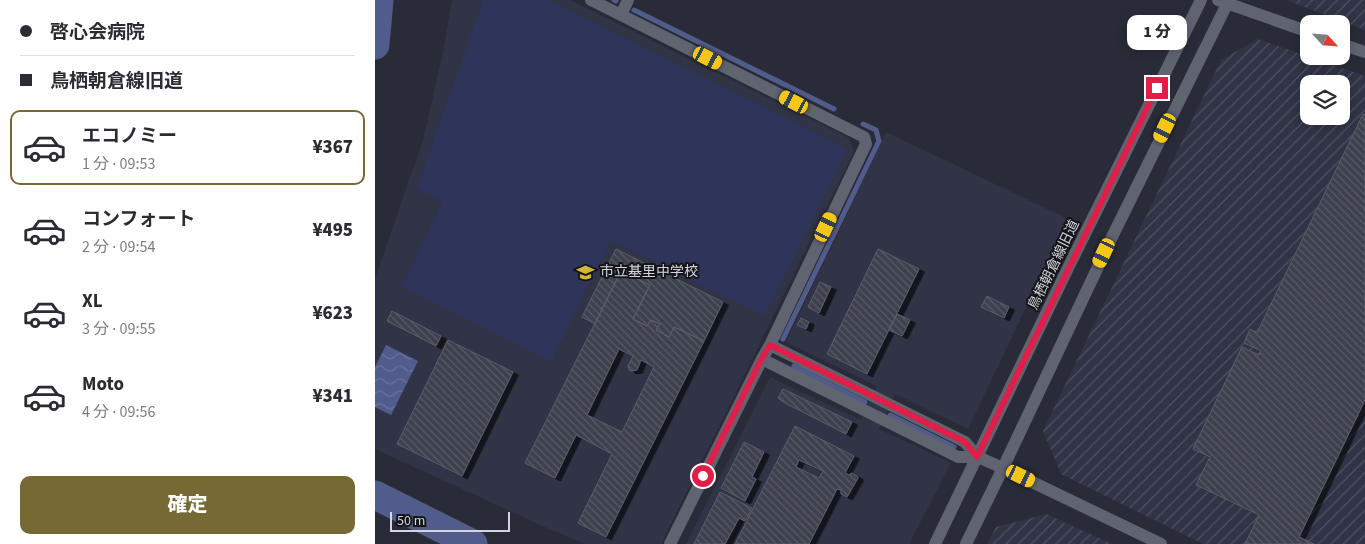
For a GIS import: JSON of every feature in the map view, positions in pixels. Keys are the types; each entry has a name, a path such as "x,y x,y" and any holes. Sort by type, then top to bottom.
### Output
{"street":[{"path":"591,0 864,137 866,144 770,345 670,544"},
{"path":"621,15 628,0"},
{"name":"鳥栖朝倉線旧道","path":"935,544 1201,0"},
{"path":"966,544 1225,1 1300,29"},
{"path":"1350,47 1365,52"},
{"path":"770,345 965,442 977,457"},
{"path":"762,358 957,457 977,457 1003,468 1161,544"}],"shaded area":[{"name":"市立基里中学校","path":"452,0 570,0 849,138 854,152 661,544 585,544 375,449 375,279 424,137 443,52"},
{"path":"483,0 547,0 847,149 764,316 611,240 551,362 401,287 443,202 417,188"},
{"path":"1365,0 1365,30 1350,24 1350,15 1326,15 1289,1"},
{"path":"1258,39 1300,54 1300,65 1333,65 1365,76 1365,544 1203,544 1061,474 1043,431 1221,60"},
{"path":"886,132 1068,219 968,429 895,394 879,429 951,463 909,544 686,544 770,377 861,420 877,386 786,342"},
{"path":"1046,514 1112,544 987,544 996,527"}],"water":[{"path":"386,345 418,361 391,415 375,407 375,367"}],"building":[{"path":"1363,114 1365,115 1365,400 1299,537 1314,544 1245,544 1259,515 1196,485 1210,457 1193,449 1242,347 1259,355 1261,351 1244,343 1250,329 1257,333"},
{"path":"616,249 723,302 704,341 674,327 669,337 656,330 660,324 651,320 647,326 633,319 650,285 621,271 595,324 582,317"},
{"path":"878,249 919,269 867,374 827,354"},
{"path":"621,271 650,285 633,319 647,326 651,320 660,324 656,330 669,337 674,327 704,341 606,537 578,523 612,454 576,435 555,478 525,463","holes":["619,349 633,356 628,366 629,370 637,370 641,360 654,367 622,432 587,415"]},
{"path":"820,282 831,287 819,313 808,307"},
{"path":"987,296 1009,307 1004,318 981,307"},
{"path":"392,311 441,336 436,346 387,321"},
{"path":"897,314 910,320 902,336 889,330"},
{"path":"801,318 809,322 806,329 797,325"},
{"path":"448,340 513,372 462,476 397,444"},
{"path":"783,389 852,422 846,434 778,398"},
{"path":"795,426 854,456 845,473 849,475 851,473 858,478 847,497 841,494 841,490 837,489 809,544 735,544","holes":["799,460 823,471 819,478 796,467"]},
{"path":"744,442 764,452 752,477 756,479 745,501 721,488"},
{"path":"720,492 752,508 745,521 739,518 725,544 694,544"}],"waterway":[{"path":"375,45 379,0"},
{"path":"634,10 834,109"},
{"path":"783,339 879,141 876,130 863,124"},
{"path":"794,366 865,402"},
{"path":"890,415 954,447"},
{"path":"375,495 473,544"}],"place":[{"name":"市立基里中学校","path":"586,272"}],"route":[{"path":"703,476 770,345 965,442 977,457 1157,88"}]}
